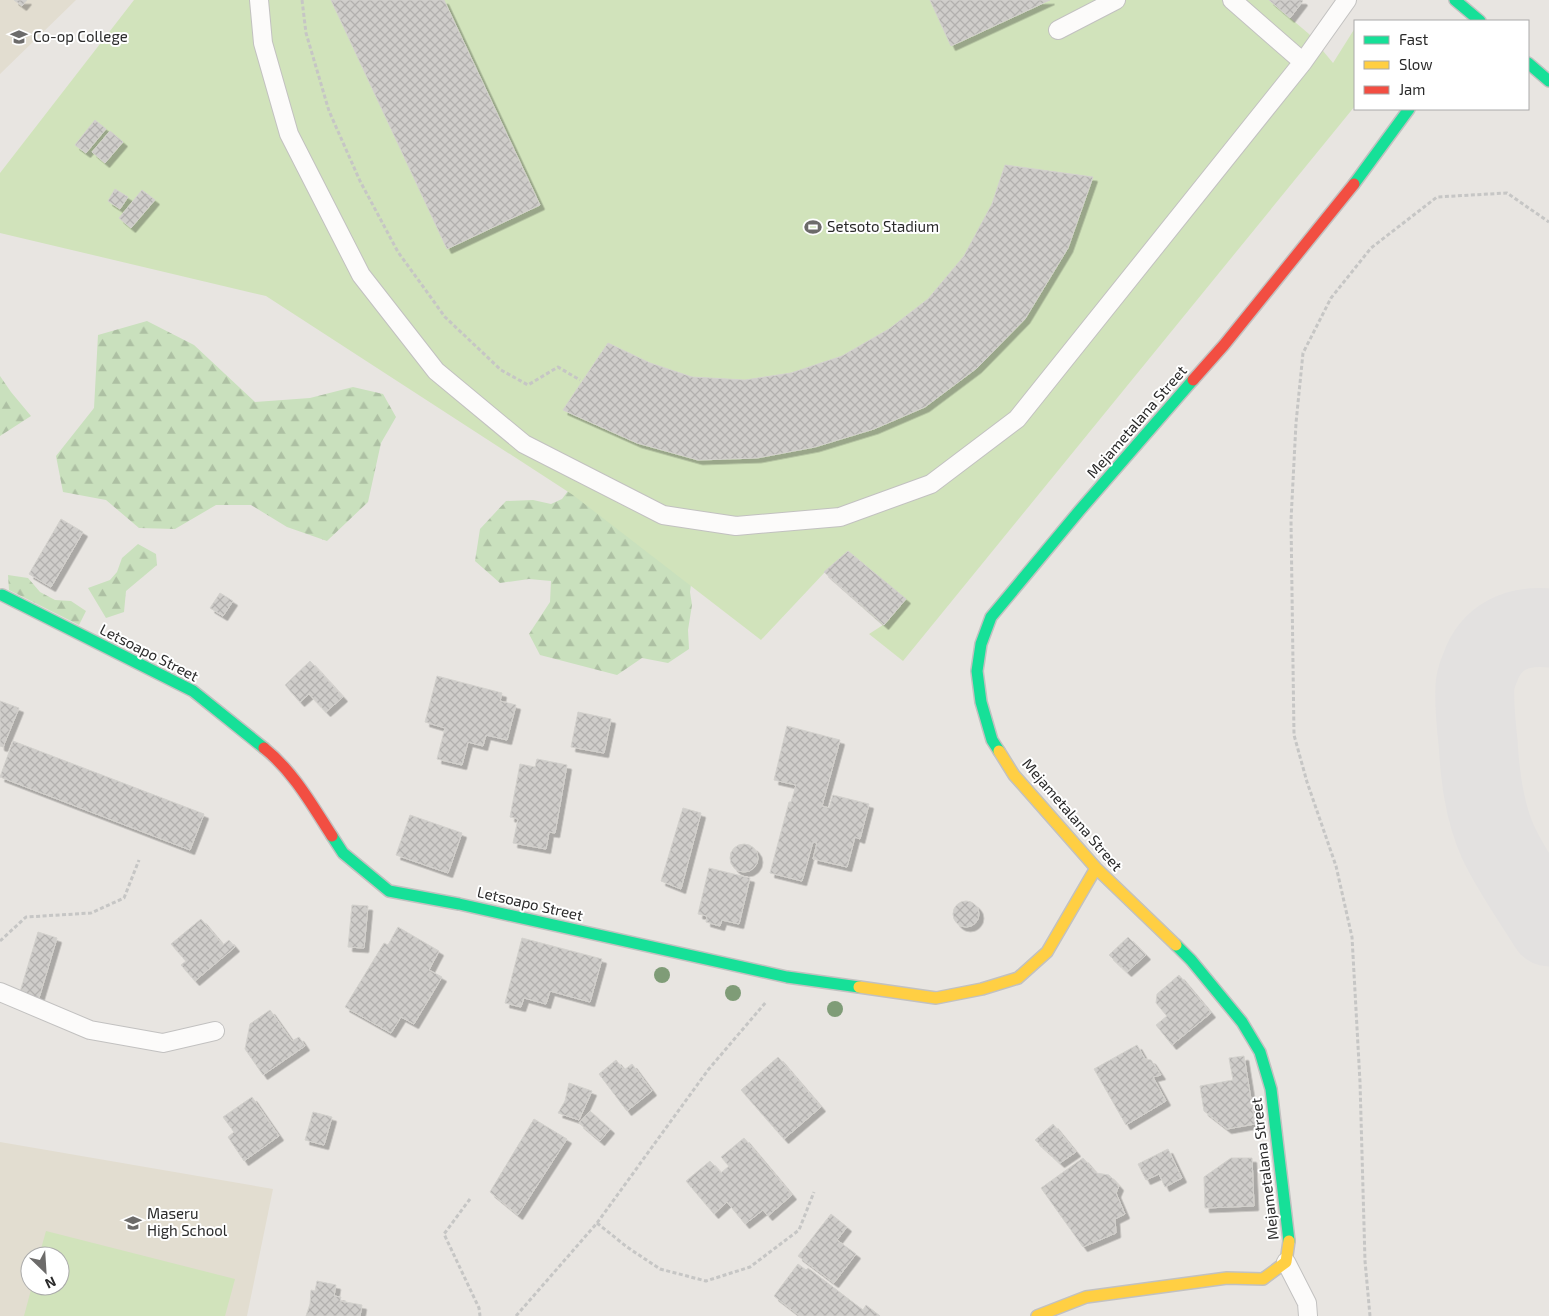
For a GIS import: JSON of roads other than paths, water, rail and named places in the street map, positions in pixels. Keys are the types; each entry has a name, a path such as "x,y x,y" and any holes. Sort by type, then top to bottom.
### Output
{"street":[{"path":"1454,0 1479,20"},
{"path":"1529,63 1549,81"},
{"name":"Mejametalana Street","path":"1286,1262 1290,1238 1271,1089 1260,1052 1242,1022 1191,960 1096,868 1014,775 992,740 981,702 977,671 981,644 991,617 1080,510 1224,345 1353,185 1408,110"},
{"name":"Letsoapo Street","path":"2,595 193,691 279,760 308,798 343,853 390,892 459,904 787,977 936,998 982,989 1018,978 1047,952 1096,868"},
{"path":"1037,1316 1086,1297 1226,1278 1263,1279 1286,1262"}],"lane":[{"path":"259,0 263,43 290,134 361,275 436,371 524,444 663,516 736,526 840,517 931,484 1017,419 1304,62 1347,0"},
{"path":"1058,30 1116,0"},
{"path":"1232,0 1304,62"},
{"path":"0,992 90,1030 163,1044 215,1030"},
{"path":"1286,1262 1306,1303 1308,1316"}],"place":[{"name":"Co-op College","path":"19,37"},
{"name":"Setsoto Stadium","path":"813,227"},
{"name":"Maseru High School","path":"133,1223"}]}
